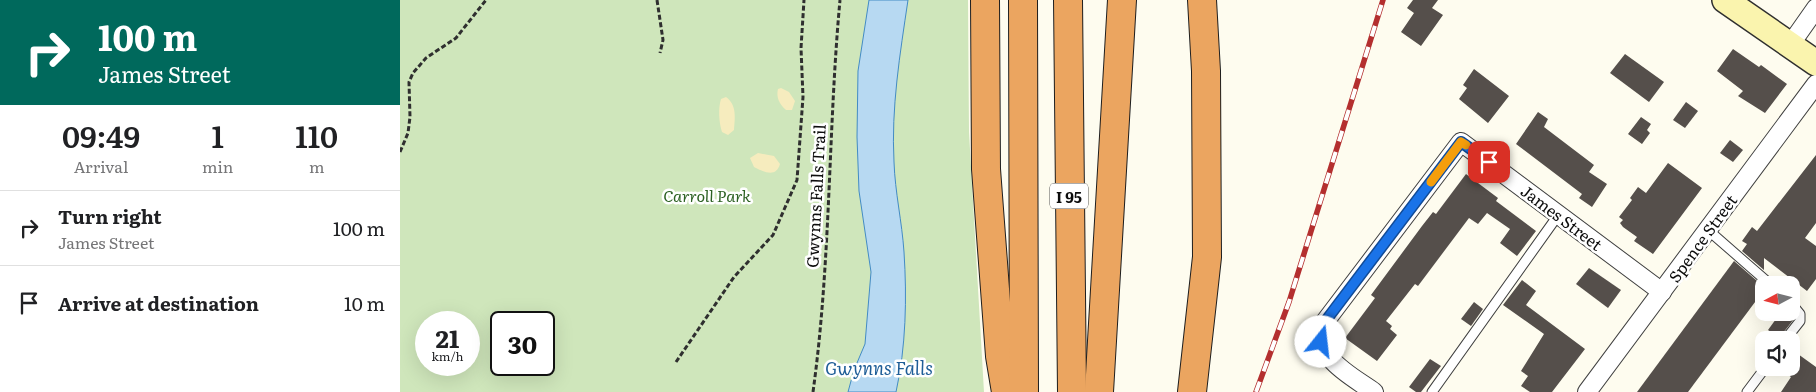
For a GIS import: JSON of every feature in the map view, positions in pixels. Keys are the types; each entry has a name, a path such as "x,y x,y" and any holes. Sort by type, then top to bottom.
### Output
{"highway":[{"path":"984,0 986,169 1000,356 1006,392"},
{"path":"1023,0 1024,392"},
{"name":"I 95","path":"1068,0 1072,392"},
{"path":"1099,392 1122,0"},
{"path":"1192,392 1207,256 1206,71 1202,0"}],"main road":[{"path":"1725,0 1816,63"}],"street":[{"path":"1790,45 1816,8"},
{"name":"Spence Street","path":"1587,392 1816,84"},
{"name":"James Street","path":"1374,392 1332,362 1321,342 1321,332 1324,323 1461,142 1662,292"}],"lane":[{"path":"1432,392 1559,214"},
{"path":"1708,230 1761,276"},
{"path":"1747,392 1759,376"}],"path":[{"path":"400,152 409,125 409,82 413,73 426,58 456,38 486,0"},
{"path":"657,0 663,40 660,53"},
{"path":"676,362 734,277 773,235 796,180 803,104 801,33 804,0"},
{"name":"Gwynns Falls Trail","path":"813,392 823,310 831,113 840,0"}],"green space":[{"name":"Carroll Park","path":"400,0 968,0 969,132 984,392 400,392"}],"sand":[{"path":"781,88 789,92 795,101 792,110 786,110 780,103 777,92"},
{"path":"726,97 734,108 735,116 734,130 728,135 722,132 719,116 721,99"},
{"path":"758,153 774,156 780,164 776,171 769,173 754,167 750,158"}],"water":[{"name":"Gwynns Falls","path":"869,0 908,0 897,81 893,142 905,269 904,340 896,392 848,392 854,370 865,344 871,272 859,191 857,137 858,71"}],"building":[{"path":"1413,0 1438,0 1432,8 1443,15 1421,46 1401,32 1414,13 1407,8"},
{"path":"1733,49 1759,67 1761,65 1787,84 1765,113 1738,96 1743,91 1717,71"},
{"path":"1625,54 1664,82 1649,102 1610,73"},
{"path":"1474,69 1509,96 1488,123 1459,99 1467,88 1463,85"},
{"path":"1686,102 1698,111 1685,128 1673,120"},
{"path":"1538,112 1548,119 1544,127 1594,165 1589,172 1607,184 1592,207 1579,198 1582,194 1516,144"},
{"path":"1641,117 1651,124 1647,130 1650,133 1642,144 1628,134"},
{"path":"1730,140 1743,150 1733,162 1720,153"},
{"path":"1816,155 1816,223 1805,238 1816,246 1816,279 1807,291 1800,286 1800,276 1787,276 1764,258 1764,270 1742,251 1747,244 1742,241 1752,227 1757,231"},
{"path":"1668,163 1702,188 1653,254 1634,241 1637,237 1623,227 1620,223 1623,220 1619,217 1632,200 1630,198 1638,187 1646,193"},
{"path":"1466,174 1498,198 1496,201 1536,231 1517,256 1500,243 1510,229 1487,213 1478,224 1469,218 1418,286 1415,284 1386,321 1392,326 1390,329 1397,335 1377,361 1345,338 1375,298 1371,295 1422,226 1433,212 1436,214"},
{"path":"1734,261 1755,279 1755,302 1688,392 1637,392"},
{"path":"1589,268 1621,290 1608,308 1576,284"},
{"path":"1522,280 1536,291 1526,305 1585,349 1552,392 1530,392 1521,386 1528,376 1521,371 1544,334 1503,305"},
{"path":"1474,302 1483,309 1471,326 1461,319"},
{"path":"1774,321 1792,321 1785,331 1768,330"},
{"path":"1800,355 1816,367 1816,392 1781,392 1791,377 1790,376 1800,376"},
{"path":"1430,359 1441,366 1421,392 1416,392 1409,387"}],"railway":[{"path":"1256,392 1289,302 1383,0"}],"slow traffic":[{"path":"1431,182 1461,142 1466,145"}],"route":[{"path":"1321,342 1321,332 1324,323 1461,142 1489,162"}]}
